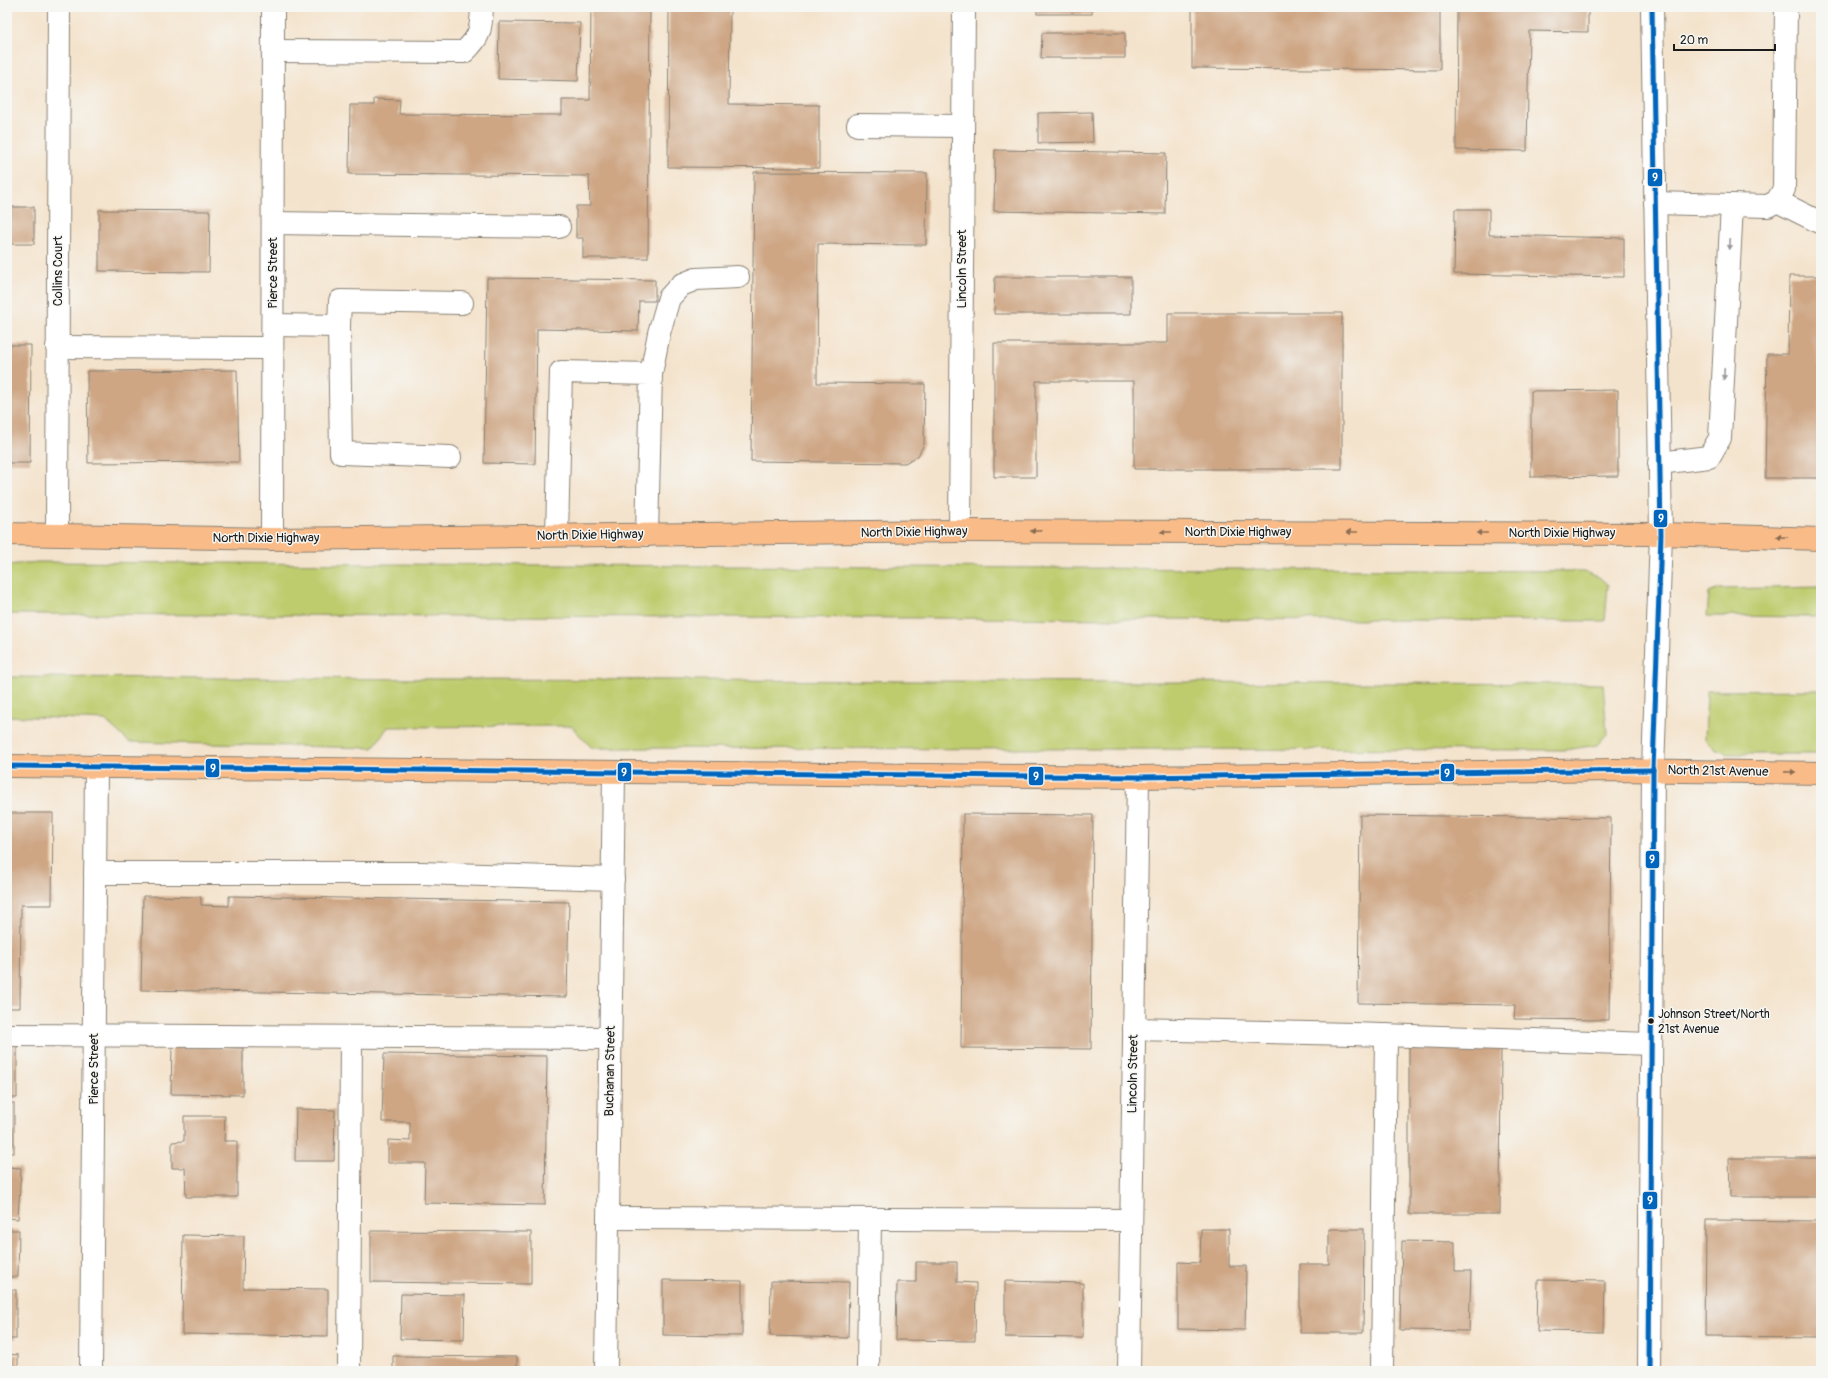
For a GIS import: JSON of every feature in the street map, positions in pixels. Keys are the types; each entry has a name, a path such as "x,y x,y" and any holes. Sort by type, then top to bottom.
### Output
{"main road":[{"name":"North Dixie Highway","path":"7,534 272,539 960,531 1661,534 1821,538"},
{"name":"North 21st Avenue","path":"7,766 1138,777 1653,770 1821,773"}],"street":[{"name":"Collins Court","path":"57,534 59,7"},
{"name":"Pierce Street","path":"272,539 273,7"},
{"path":"273,51 464,52 472,45 480,31 482,7"},
{"name":"Lincoln Street","path":"960,531 964,7"},
{"path":"1649,1371 1653,770 1661,534 1652,7"},
{"path":"1655,203 1768,206 1777,201 1784,189 1786,7"},
{"path":"858,125 963,126"},
{"path":"1777,201 1821,223"},
{"path":"1659,463 1709,457 1720,438 1732,205"},
{"path":"273,223 559,227"},
{"path":"648,535 651,374 659,333 669,298 681,285 696,279 738,277"},
{"path":"450,457 341,453 340,301 462,303"},
{"path":"273,325 339,326"},
{"path":"57,347 272,348"},
{"path":"557,536 561,372 651,374"},
{"name":"Pierce Street","path":"92,1371 96,766"},
{"name":"Buchanan Street","path":"606,1371 614,772"},
{"name":"Lincoln Street","path":"1129,1371 1138,777"},
{"path":"95,873 421,873 612,879"},
{"path":"1134,1030 1386,1035 1651,1044"},
{"path":"7,1035 610,1038"},
{"path":"1382,1371 1386,1035"},
{"path":"349,1371 351,1037"},
{"path":"608,1218 1131,1220"},
{"path":"868,1371 870,1219"}],"green space":[{"path":"38,562 1581,571 1599,577 1608,585 1605,621 7,614 7,565"},
{"path":"1821,587 1821,617 1707,616 1709,593 1719,589"},
{"path":"7,677 1603,684 1607,734 1597,745 1565,750 592,748 571,726 388,727 373,748 129,742 105,720 7,716"},
{"path":"1821,690 1821,754 1729,754 1716,750 1705,739 1707,691"}],"building":[{"path":"591,7 650,7 648,258 583,258 583,238 576,238 576,206 590,206 589,176 349,174 350,105 374,105 374,99 400,100 399,114 562,115 562,100 590,100"},
{"path":"669,7 730,7 729,104 819,105 819,168 668,167"},
{"path":"1037,7 1092,7 1092,14 1037,14"},
{"path":"1192,7 1440,7 1440,70 1192,68"},
{"path":"1457,7 1588,7 1588,32 1529,31 1527,151 1456,150"},
{"path":"499,22 580,23 578,81 498,79"},
{"path":"1042,33 1125,33 1125,58 1041,58"},
{"path":"1092,112 1093,142 1038,143 1038,113"},
{"path":"995,150 1166,153 1165,214 994,211"},
{"path":"754,172 927,173 926,245 818,244 817,383 925,384 924,444 918,456 905,463 751,461"},
{"path":"7,207 34,207 34,244 7,244"},
{"path":"1455,209 1489,209 1489,235 1624,238 1624,277 1454,274"},
{"path":"99,210 210,211 209,272 99,271"},
{"path":"1789,276 1821,276 1821,478 1765,478 1767,354 1788,354"},
{"path":"995,277 1131,277 1131,314 994,314"},
{"path":"487,278 655,280 655,301 639,301 638,331 537,329 535,464 484,463"},
{"path":"1168,313 1342,313 1342,469 1134,469 1134,381 1036,381 1036,477 994,477 994,343 1168,343"},
{"path":"7,345 31,345 30,463 7,463"},
{"path":"237,370 239,462 88,463 87,371"},
{"path":"1618,390 1618,476 1531,477 1531,391"},
{"path":"7,813 53,813 52,905 21,905 20,1008 7,1008"},
{"path":"963,814 1093,815 1091,1049 961,1048"},
{"path":"1360,815 1611,818 1609,1020 1514,1019 1515,1005 1358,1003"},
{"path":"143,896 201,897 201,905 229,906 229,896 569,902 567,997 141,990"},
{"path":"7,1042 17,1043 17,1098 7,1098"},
{"path":"1409,1045 1501,1045 1500,1214 1409,1214"},
{"path":"172,1046 243,1048 243,1095 171,1094"},
{"path":"384,1054 547,1056 545,1205 424,1203 425,1163 388,1163 388,1140 410,1141 410,1122 382,1122"},
{"path":"7,1103 14,1103 14,1153 7,1153"},
{"path":"296,1109 335,1110 334,1161 295,1161"},
{"path":"184,1116 225,1116 224,1141 237,1141 237,1197 186,1197 185,1168 172,1168 172,1142 184,1141"},
{"path":"1729,1158 1821,1158 1821,1197 1730,1197"},
{"path":"7,1167 21,1168 18,1219 7,1218"},
{"path":"1706,1220 1821,1221 1821,1338 1705,1337"},
{"path":"1201,1229 1229,1229 1229,1266 1246,1266 1245,1330 1178,1329 1178,1262 1200,1263"},
{"path":"1329,1229 1364,1229 1363,1333 1300,1333 1300,1264 1329,1264"},
{"path":"7,1230 19,1230 18,1277 7,1277"},
{"path":"371,1231 531,1232 531,1284 371,1282"},
{"path":"183,1235 244,1236 243,1288 328,1289 328,1336 182,1334"},
{"path":"1402,1241 1455,1242 1455,1271 1471,1271 1469,1331 1400,1330"},
{"path":"916,1262 957,1262 957,1282 976,1283 975,1341 896,1340 897,1282 916,1282"},
{"path":"663,1280 742,1281 742,1336 663,1335"},
{"path":"1538,1280 1605,1281 1604,1332 1537,1331"},
{"path":"771,1281 849,1282 848,1338 770,1336"},
{"path":"1005,1281 1083,1283 1083,1338 1005,1337"},
{"path":"7,1290 16,1290 16,1339 7,1339"},
{"path":"401,1294 465,1295 464,1340 400,1339"},
{"path":"7,1354 18,1355 18,1371 7,1371"},
{"path":"393,1356 517,1357 517,1371 393,1371"}],"transit line":[{"name":"9","path":"1649,1371 1653,770 1661,534 1652,7"},
{"name":"9","path":"7,766 1138,777 1653,770"}],"place":[{"name":"Johnson Street/North 21st Avenue","path":"1651,1021"}]}
